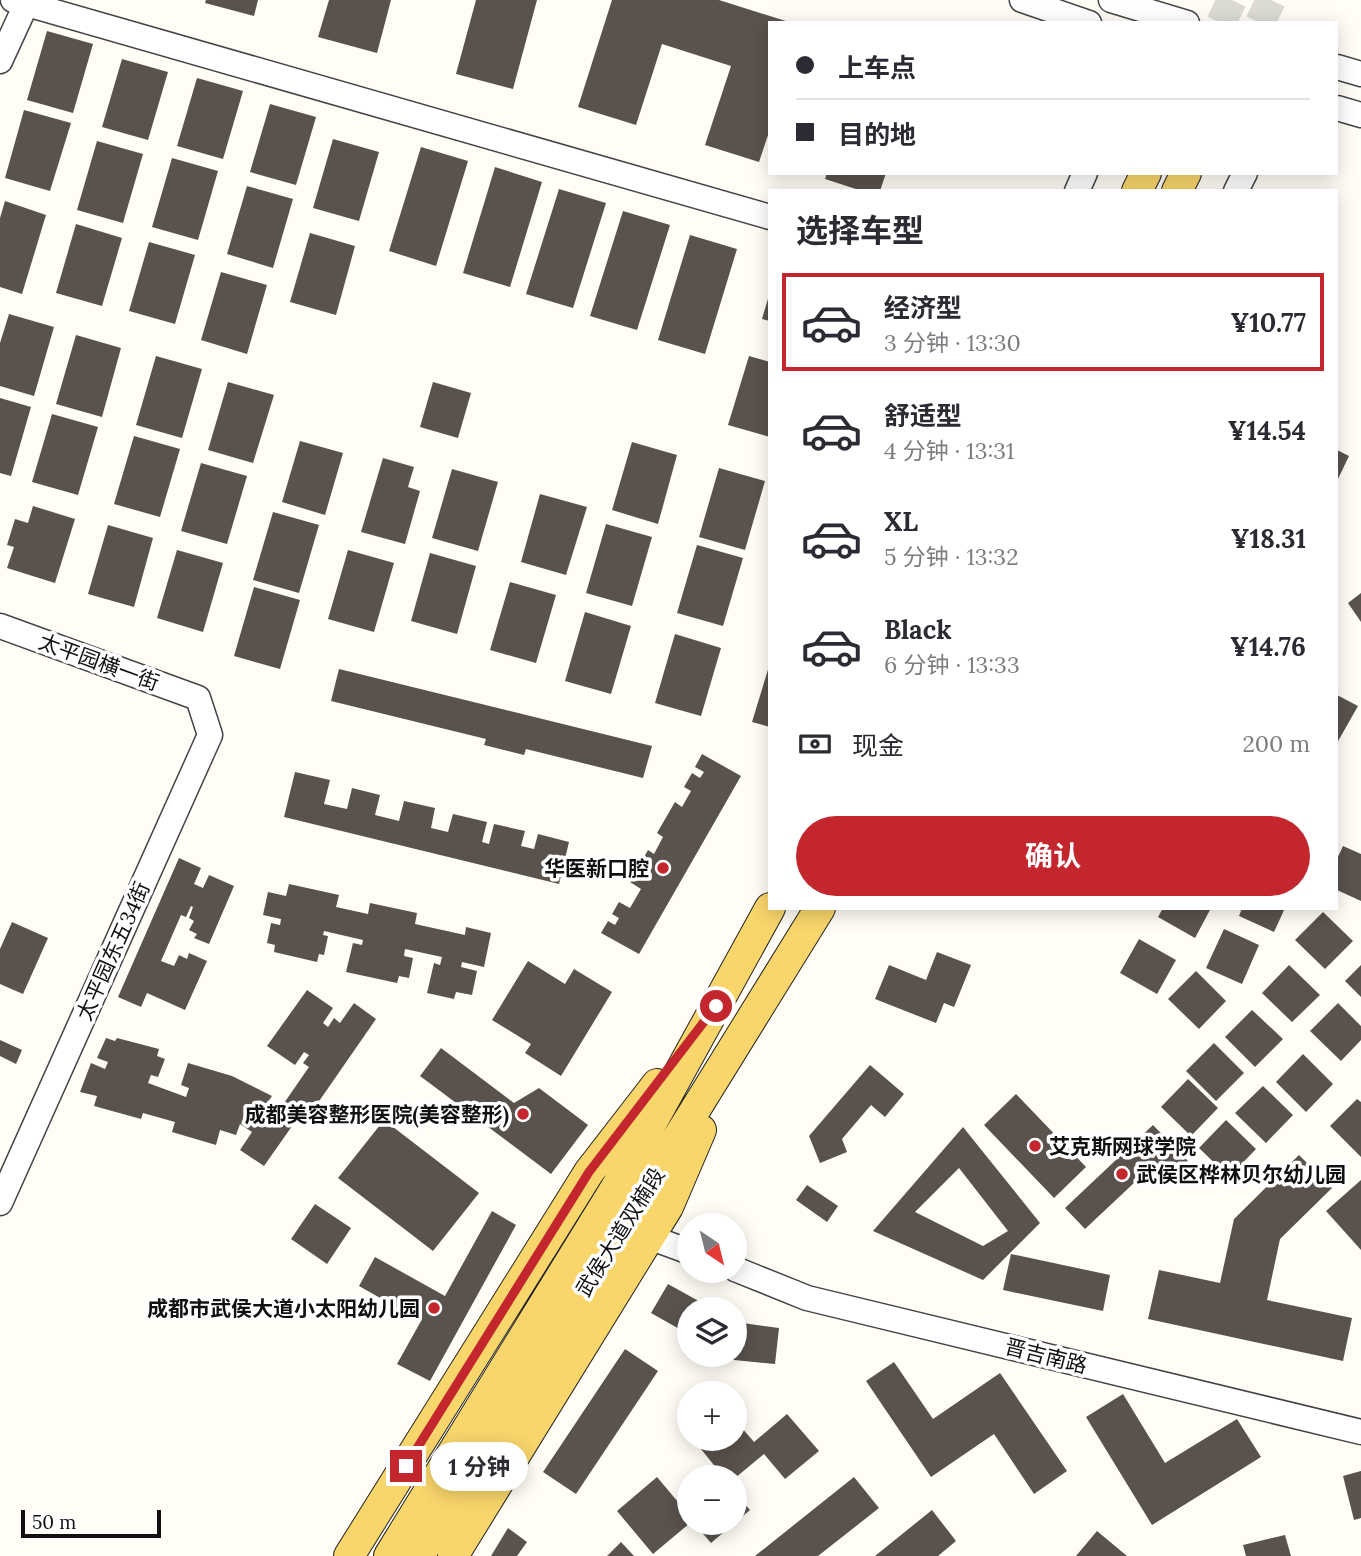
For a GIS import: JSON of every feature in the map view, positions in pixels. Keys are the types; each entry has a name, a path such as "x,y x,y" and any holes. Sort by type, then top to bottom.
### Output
{"main road":[{"name":"武侯大道双楠段","path":"419,1556 629,1192 716,1006 769,910"},
{"name":"武侯大道双楠段","path":"389,1556 629,1192 738,1044 819,910"},
{"path":"349,1556 589,1172 716,1006"},
{"path":"453,1556 668,1207 738,1044"}],"street":[{"path":"1022,0 1083,21"},
{"path":"1111,0 1157,18 1175,21"},
{"path":"0,61 23,2 768,216"},
{"path":"1338,67 1361,74"},
{"path":"1338,108 1361,115"},
{"name":"太平园横一街","path":"0,626 198,698"},
{"name":"太平园东五34街","path":"0,1203 210,735 198,698"},
{"path":"649,1237 677,1247"},
{"name":"晋吉南路","path":"747,1274 807,1298 1361,1432"}],"building":[{"path":"206,0 258,0 254,16 205,3"},
{"path":"329,0 391,0 377,53 318,37"},
{"path":"476,0 537,0 513,89 456,74"},
{"path":"612,0 719,0 786,21 768,21 768,135 759,162 705,145 731,66 662,44 636,125 578,107"},
{"path":"47,31 93,44 73,113 27,100"},
{"path":"122,59 168,72 148,140 102,127"},
{"path":"197,78 243,91 223,159 177,146"},
{"path":"270,104 316,117 296,185 250,172"},
{"path":"24,110 71,123 50,191 5,178"},
{"path":"333,139 379,152 359,221 313,208"},
{"path":"97,141 143,154 123,223 77,210"},
{"path":"421,147 468,161 436,266 389,251"},
{"path":"172,158 218,171 198,240 152,227"},
{"path":"495,167 542,182 510,287 463,273"},
{"path":"826,175 885,175 881,189 856,189 825,179"},
{"path":"247,186 293,199 273,268 227,254"},
{"path":"559,189 606,203 573,308 526,294"},
{"path":"5,201 46,215 22,294 0,287 0,218"},
{"path":"623,211 670,225 637,330 590,316"},
{"path":"76,224 122,238 102,306 56,293"},
{"path":"310,233 355,246 336,315 290,302"},
{"path":"690,235 737,249 705,354 658,340"},
{"path":"149,242 195,255 175,324 129,311"},
{"path":"221,272 267,285 247,354 201,340"},
{"path":"768,299 768,320 762,319"},
{"path":"9,314 54,327 34,396 0,386 0,343"},
{"path":"76,335 121,348 102,417 56,404"},
{"path":"156,356 202,369 182,438 136,425"},
{"path":"749,356 768,361 768,436 728,425"},
{"path":"228,382 274,395 253,463 208,450"},
{"path":"433,382 471,393 458,438 420,427"},
{"path":"0,398 31,407 11,476 0,473"},
{"path":"52,414 98,427 78,495 32,482"},
{"path":"134,436 180,449 160,517 114,504"},
{"path":"300,441 343,453 325,515 282,502"},
{"path":"632,442 677,455 658,524 612,510"},
{"path":"1338,450 1349,456 1338,479"},
{"path":"383,458 414,467 408,487 420,491 405,544 361,532"},
{"path":"201,463 247,476 227,544 181,531"},
{"path":"719,468 765,481 745,550 699,537"},
{"path":"452,469 498,482 478,551 432,538"},
{"path":"540,494 587,507 566,575 521,562"},
{"path":"33,506 75,519 55,583 7,568 14,547 7,545 15,519 28,523"},
{"path":"273,512 319,525 299,593 253,580"},
{"path":"606,524 652,537 632,606 586,593"},
{"path":"108,525 153,538 134,607 88,594"},
{"path":"697,545 743,558 723,626 677,613"},
{"path":"177,550 223,563 203,632 157,618"},
{"path":"348,550 394,563 374,632 328,619"},
{"path":"430,553 476,566 457,634 411,621"},
{"path":"510,582 556,595 536,663 490,650"},
{"path":"254,587 300,600 280,669 234,656"},
{"path":"1361,593 1361,622 1348,603"},
{"path":"585,612 631,626 611,694 565,681"},
{"path":"675,634 721,648 701,716 655,703"},
{"path":"339,669 652,746 643,778 526,749 524,755 484,745 486,739 331,701"},
{"path":"768,670 768,726 752,722"},
{"path":"1338,696 1358,706 1338,741"},
{"name":"华医新口腔","path":"702,754 741,776 639,954 601,933 608,921 615,925 619,918 612,914 619,902 630,908 641,889 630,882 648,850 654,854 663,837 657,833 675,802 682,807 691,791 684,787 692,773 700,778 704,772 695,767"},
{"path":"295,772 330,780 324,804 347,809 352,788 380,795 375,815 399,821 404,801 435,808 431,828 448,832 453,814 487,822 482,842 489,844 494,824 525,831 521,846 534,849 538,834 569,842 559,884 284,817"},
{"path":"1343,846 1361,854 1361,901 1338,890 1338,857"},
{"path":"179,858 201,868 194,884 203,888 209,875 234,886 209,944 194,938 197,934 189,930 194,921 189,918 193,907 191,906 186,917 181,915 161,961 174,966 179,955 187,959 189,953 207,961 185,1010 147,993 141,1007 118,997"},
{"path":"289,884 339,895 336,907 368,914 370,903 417,913 415,924 465,935 466,927 491,933 484,967 462,962 461,967 477,971 472,995 456,992 454,999 427,993 434,963 440,965 442,957 405,949 404,956 413,958 409,978 399,976 397,983 346,972 353,943 362,945 363,940 324,931 323,935 328,936 324,955 319,954 317,962 274,952 275,945 267,943 271,923 280,925 281,919 263,915 268,892 286,896"},
{"path":"1162,910 1210,910 1195,938 1158,917"},
{"path":"1241,910 1284,910 1274,932 1239,916"},
{"path":"1323,912 1353,941 1325,969 1295,940"},
{"path":"12,922 48,938 23,994 0,984 0,949"},
{"path":"1224,929 1259,945 1242,984 1206,968"},
{"path":"1139,939 1176,960 1157,994 1120,973"},
{"path":"937,952 971,965 954,1007 944,1003 936,1023 875,999 889,965 926,980"},
{"path":"528,961 565,984 574,969 612,992 561,1076 525,1053 531,1044 492,1020"},
{"path":"1289,965 1320,995 1292,1022 1262,993"},
{"path":"1361,965 1361,997 1345,981"},
{"path":"1196,971 1226,1001 1199,1029 1168,999"},
{"path":"307,990 333,1008 323,1023 328,1027 334,1018 340,1023 354,1003 376,1019 315,1107 309,1102 264,1166 240,1150 252,1132 240,1124 236,1135 220,1130 216,1145 172,1132 175,1122 143,1113 141,1119 94,1106 97,1096 80,1092 91,1063 105,1069 108,1062 97,1058 106,1038 115,1041 117,1038 159,1049 157,1056 165,1059 158,1077 151,1075 148,1083 186,1097 189,1088 181,1085 188,1063 232,1076 272,1096 267,1103 271,1106 274,1101 282,1106 309,1067 303,1063 309,1055 304,1052 295,1065 267,1046"},
{"path":"1338,1003 1361,1026 1361,1040 1341,1061 1310,1031"},
{"path":"1252,1010 1283,1039 1255,1067 1225,1037"},
{"path":"0,1040 22,1050 16,1064 0,1056"},
{"path":"1214,1043 1244,1073 1216,1101 1186,1071"},
{"name":"成都美容整形医院(美容整形)","path":"441,1048 514,1103 539,1088 588,1125 551,1174 420,1076"},
{"path":"1303,1054 1333,1084 1306,1112 1276,1082"},
{"path":"870,1065 904,1094 885,1117 871,1105 842,1139 847,1152 820,1163 809,1136"},
{"path":"1188,1079 1218,1108 1191,1136 1161,1107"},
{"path":"1263,1086 1293,1115 1266,1143 1235,1113"},
{"name":"艾克斯网球学院","path":"1016,1094 1086,1167 1054,1198 984,1125"},
{"path":"1357,1099 1361,1102 1361,1157 1330,1126"},
{"path":"384,1120 479,1193 433,1251 338,1178"},
{"path":"1226,1120 1256,1149 1229,1177 1199,1148"},
{"name":"武侯区桦林贝尔幼儿园","path":"1153,1125 1188,1161 1166,1182 1151,1167 1085,1229 1065,1208"},
{"path":"963,1127 1040,1223 983,1280 873,1231","holes":["959,1168 1008,1231 983,1246 915,1212"]},
{"path":"1299,1155 1332,1188 1280,1239 1267,1300 1352,1318 1343,1361 1148,1319 1159,1270 1220,1283 1234,1219"},
{"path":"1361,1180 1361,1250 1326,1211"},
{"path":"807,1185 838,1206 827,1222 796,1200"},
{"path":"315,1204 351,1228 327,1264 291,1239"},
{"name":"成都市武侯大道小太阳幼儿园","path":"492,1211 516,1225 430,1381 397,1364 421,1321 359,1286 375,1257 445,1296"},
{"path":"1011,1254 1110,1275 1103,1311 1003,1290"},
{"path":"668,1284 691,1297 677,1297 677,1328 651,1313"},
{"path":"747,1324 779,1328 775,1364 747,1361"},
{"path":"625,1349 658,1371 576,1494 543,1472"},
{"path":"894,1362 933,1419 1000,1373 1067,1471 1034,1494 994,1434 931,1477 866,1381"},
{"path":"1123,1394 1165,1463 1237,1419 1261,1457 1152,1525 1086,1417"},
{"path":"787,1414 819,1451 785,1479 764,1454 747,1468 747,1465 714,1465 703,1451 747,1451 747,1434 754,1442"},
{"path":"1361,1471 1361,1518 1354,1520 1343,1476"},
{"path":"657,1477 677,1501 677,1534 653,1554 617,1511"},
{"path":"854,1477 879,1508 818,1556 755,1556"},
{"path":"932,1510 956,1541 938,1556 875,1556"},
{"path":"508,1528 527,1542 517,1556 491,1556"},
{"path":"1097,1531 1127,1556 1076,1556"},
{"path":"704,1535 720,1535 711,1543"},
{"path":"1285,1535 1291,1556 1246,1556 1243,1545"},
{"path":"621,1542 634,1556 607,1556"}],"tunnel":[{"path":"1222,21 1232,0"},
{"path":"1261,21 1271,0"}],"place":[{"name":"华医新口腔","path":"663,868"},
{"name":"成都美容整形医院(美容整形)","path":"523,1114"},
{"name":"艾克斯网球学院","path":"1035,1146"},
{"name":"武侯区桦林贝尔幼儿园","path":"1122,1174"},
{"name":"成都市武侯大道小太阳幼儿园","path":"434,1308"}],"route":[{"path":"406,1466 589,1172 716,1006"}]}
